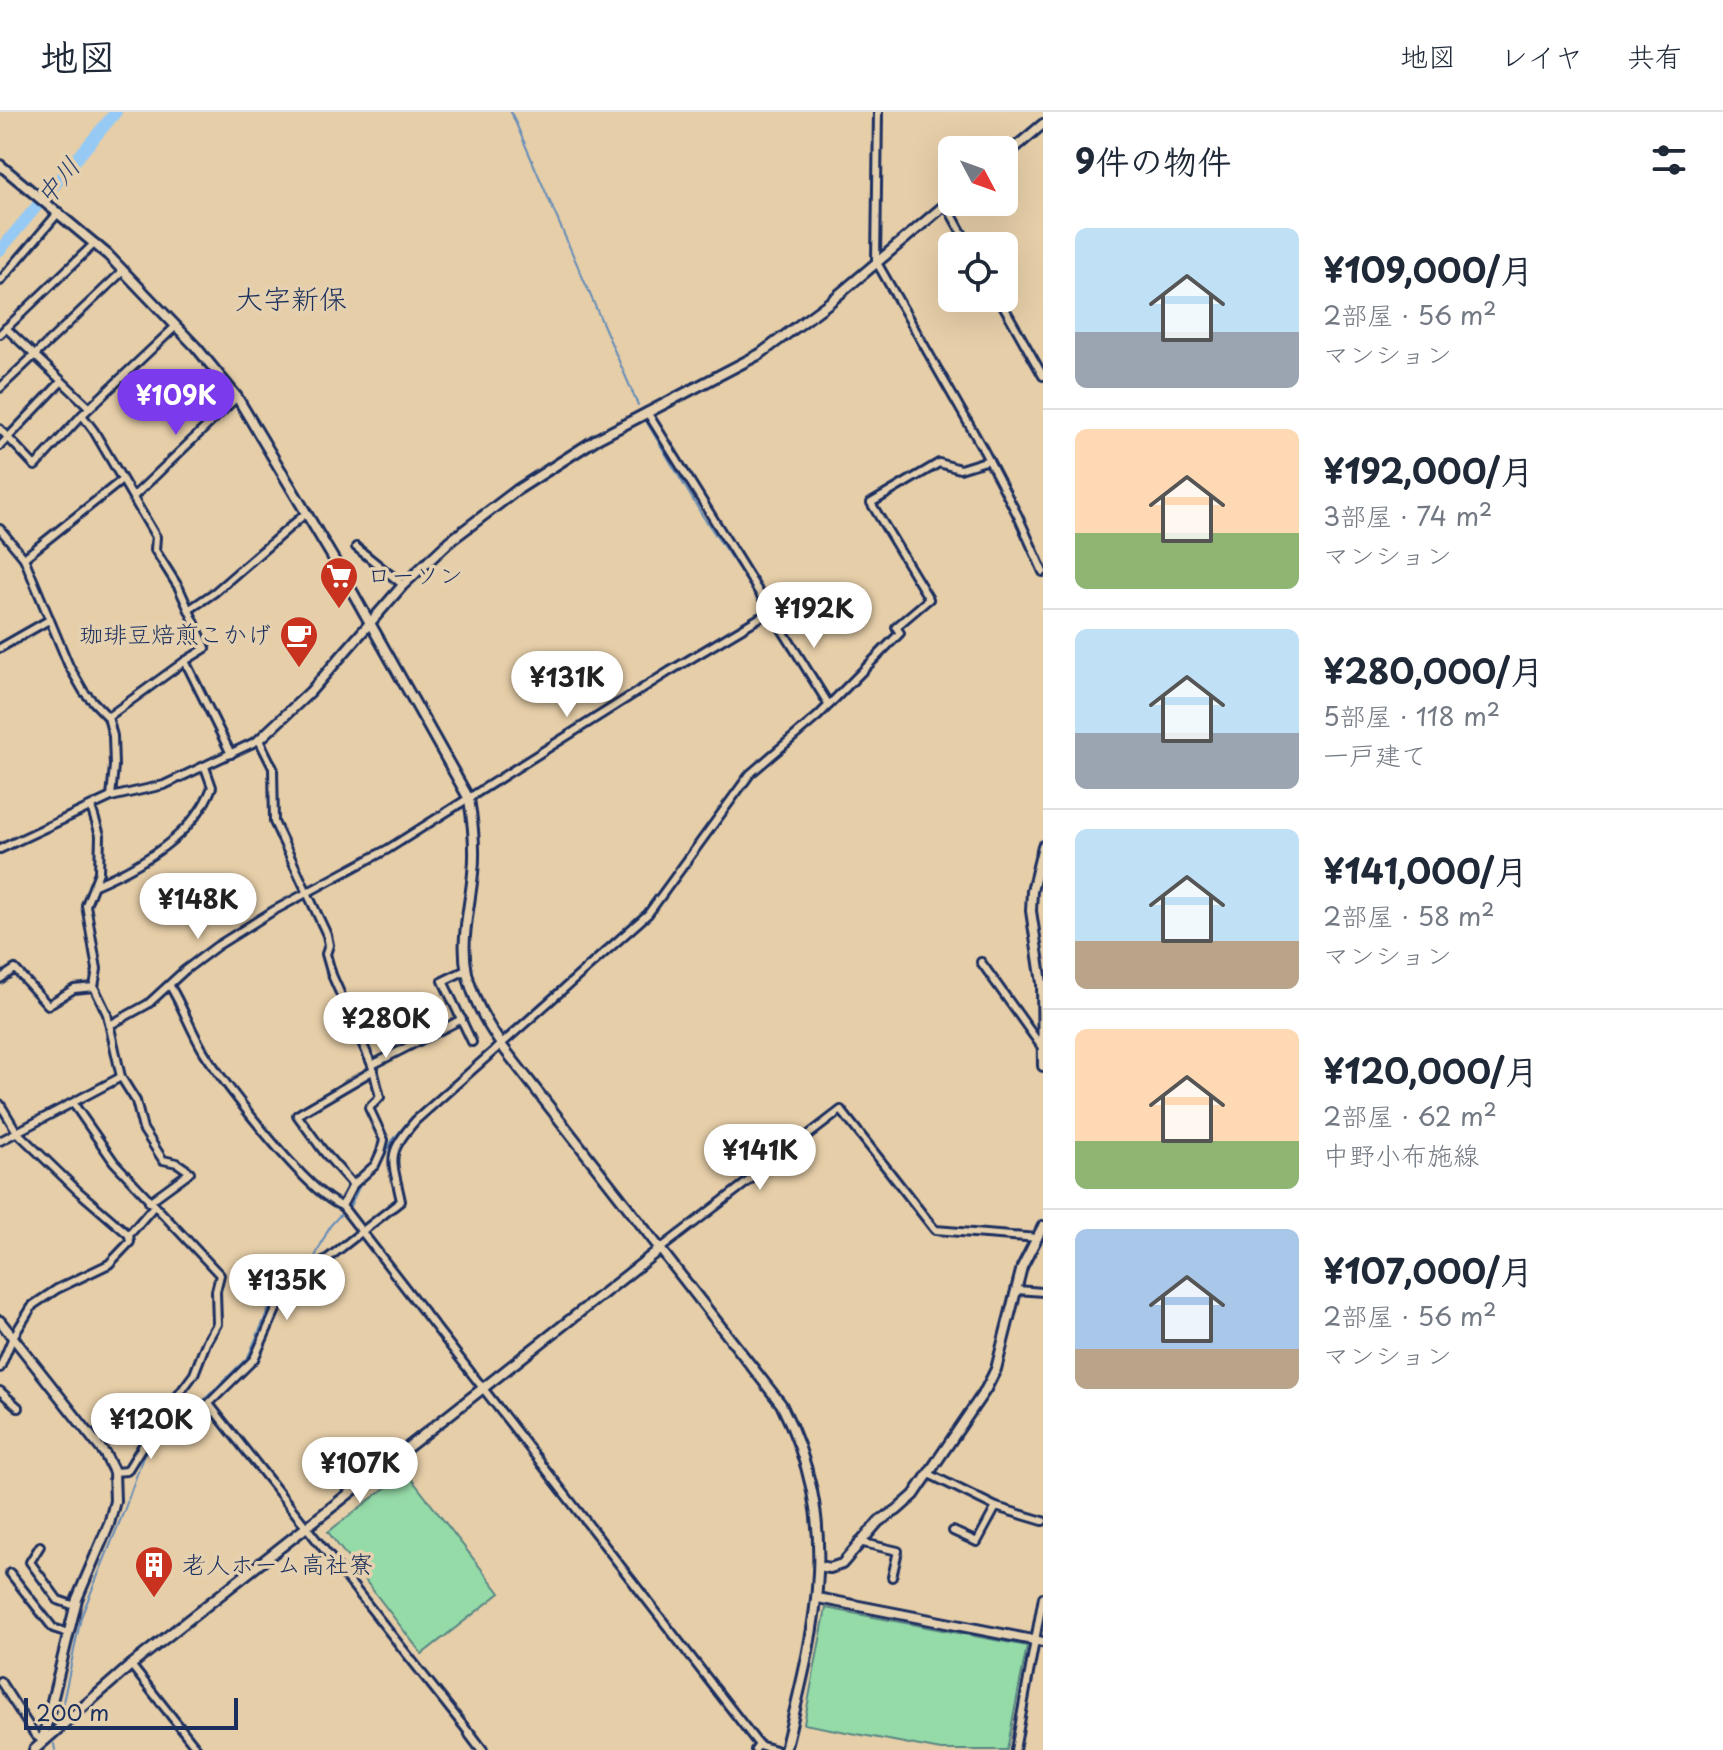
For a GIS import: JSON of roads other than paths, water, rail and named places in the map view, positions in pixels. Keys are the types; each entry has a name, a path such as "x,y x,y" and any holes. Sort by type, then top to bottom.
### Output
{"street":[{"path":"878,112 876,261 989,460 1043,572"},
{"path":"1018,145 1043,124"},
{"path":"0,165 95,243 176,326 237,397 371,624 469,799 474,827 473,872 464,937 466,970 475,1001 502,1046 781,1404 795,1432 815,1507 818,1598 785,1750"},
{"path":"1,847 111,797 164,785 259,740 310,692 403,585 450,541 517,490 595,440 760,354 830,302 938,211"},
{"path":"0,281 59,212"},
{"path":"89,407 34,355 3,331 95,243"},
{"path":"0,388 123,271"},
{"path":"1007,312 1043,376"},
{"path":"0,429 35,466 89,407 176,326"},
{"path":"0,446 61,382"},
{"path":"133,497 237,397"},
{"path":"647,412 829,705"},
{"path":"82,415 156,537 155,550 190,609 206,648 108,717"},
{"path":"166,1411 184,1428 254,1359 279,1303 304,1277 401,1201 392,1156 396,1143 416,1120 648,914 750,774 829,705 900,633 896,627 929,599 871,503 939,463 960,469 989,460"},
{"path":"24,558 122,480"},
{"path":"190,609 215,592 306,513"},
{"path":"0,529 24,558 69,666 84,692 108,717 113,736 111,797"},
{"path":"356,547 403,585"},
{"path":"110,1025 148,1004 217,946 273,911 388,849 771,611"},
{"path":"0,648 49,620"},
{"path":"185,661 231,754"},
{"path":"259,740 273,768 274,822 327,935 329,945 326,954 332,975 373,1068 380,1097 369,1108 384,1140 375,1165 353,1185 342,1206"},
{"path":"95,885 122,874 176,837 188,825 209,797 212,787 205,767"},
{"path":"91,807 100,835 99,872 86,905 97,969 94,987 110,1025 121,1077 136,1101 143,1129 163,1160 177,1163 190,1172 152,1204 129,1235"},
{"path":"1043,846 1032,891 1031,911 1042,997 1043,1066"},
{"path":"981,962 1041,1046"},
{"path":"0,979 15,969 48,1005 74,989 94,987"},
{"path":"466,970 443,981 472,1042"},
{"path":"170,986 185,1009 202,1050 261,1127 290,1162 333,1203 342,1206 757,1748 775,1750"},
{"path":"353,1185 297,1115 373,1068 462,1019"},
{"path":"0,1141 121,1077"},
{"path":"73,1103 114,1162 220,1275 216,1291 217,1324 194,1374 127,1471 114,1472"},
{"path":"0,1104 17,1132 129,1235 130,1242 109,1264 57,1289 33,1305 13,1337 0,1368"},
{"path":"34,1750 131,1665 481,1388 841,1110 935,1230 1038,1238"},
{"path":"819,1566 830,1568 842,1564 879,1521 914,1495 986,1389 996,1369 1022,1267 1043,1226"},
{"path":"1017,1290 1043,1292"},
{"path":"0,1321 105,1454 114,1472 116,1488 109,1524 75,1606 42,1745"},
{"path":"0,1391 19,1408"},
{"path":"209,1404 482,1750"},
{"path":"929,1474 996,1507 1043,1521"},
{"path":"953,1531 977,1542 996,1507"},
{"path":"892,1577 900,1540"},
{"path":"859,1542 898,1551"},
{"path":"40,1546 30,1562 58,1600 75,1606"},
{"path":"10,1573 53,1628 68,1633"},
{"path":"1015,1750 1040,1641 1043,1597"},
{"path":"818,1598 1040,1641"},
{"path":"131,1665 198,1750"},
{"path":"0,1681 42,1745"}],"waterway":[{"name":"中川","path":"0,250 116,112"},
{"path":"511,112 638,405"},
{"path":"646,421 702,515 765,608"},
{"path":"505,1034 644,911 750,769 820,710"},
{"path":"350,1206 361,1183 377,1169 392,1141 412,1117 493,1046"},
{"path":"61,1712 81,1617 144,1454 248,1357 271,1304 311,1265 330,1226 341,1214"},
{"path":"54,1744 55,1750"}],"place":[{"name":"ローソン","path":"339,610"},
{"name":"珈琲豆焙煎こかげ","path":"299,669"},
{"name":"老人ホーム高社寮","path":"154,1599"}],"district":[{"name":"大字新保","path":"291,299"}]}
